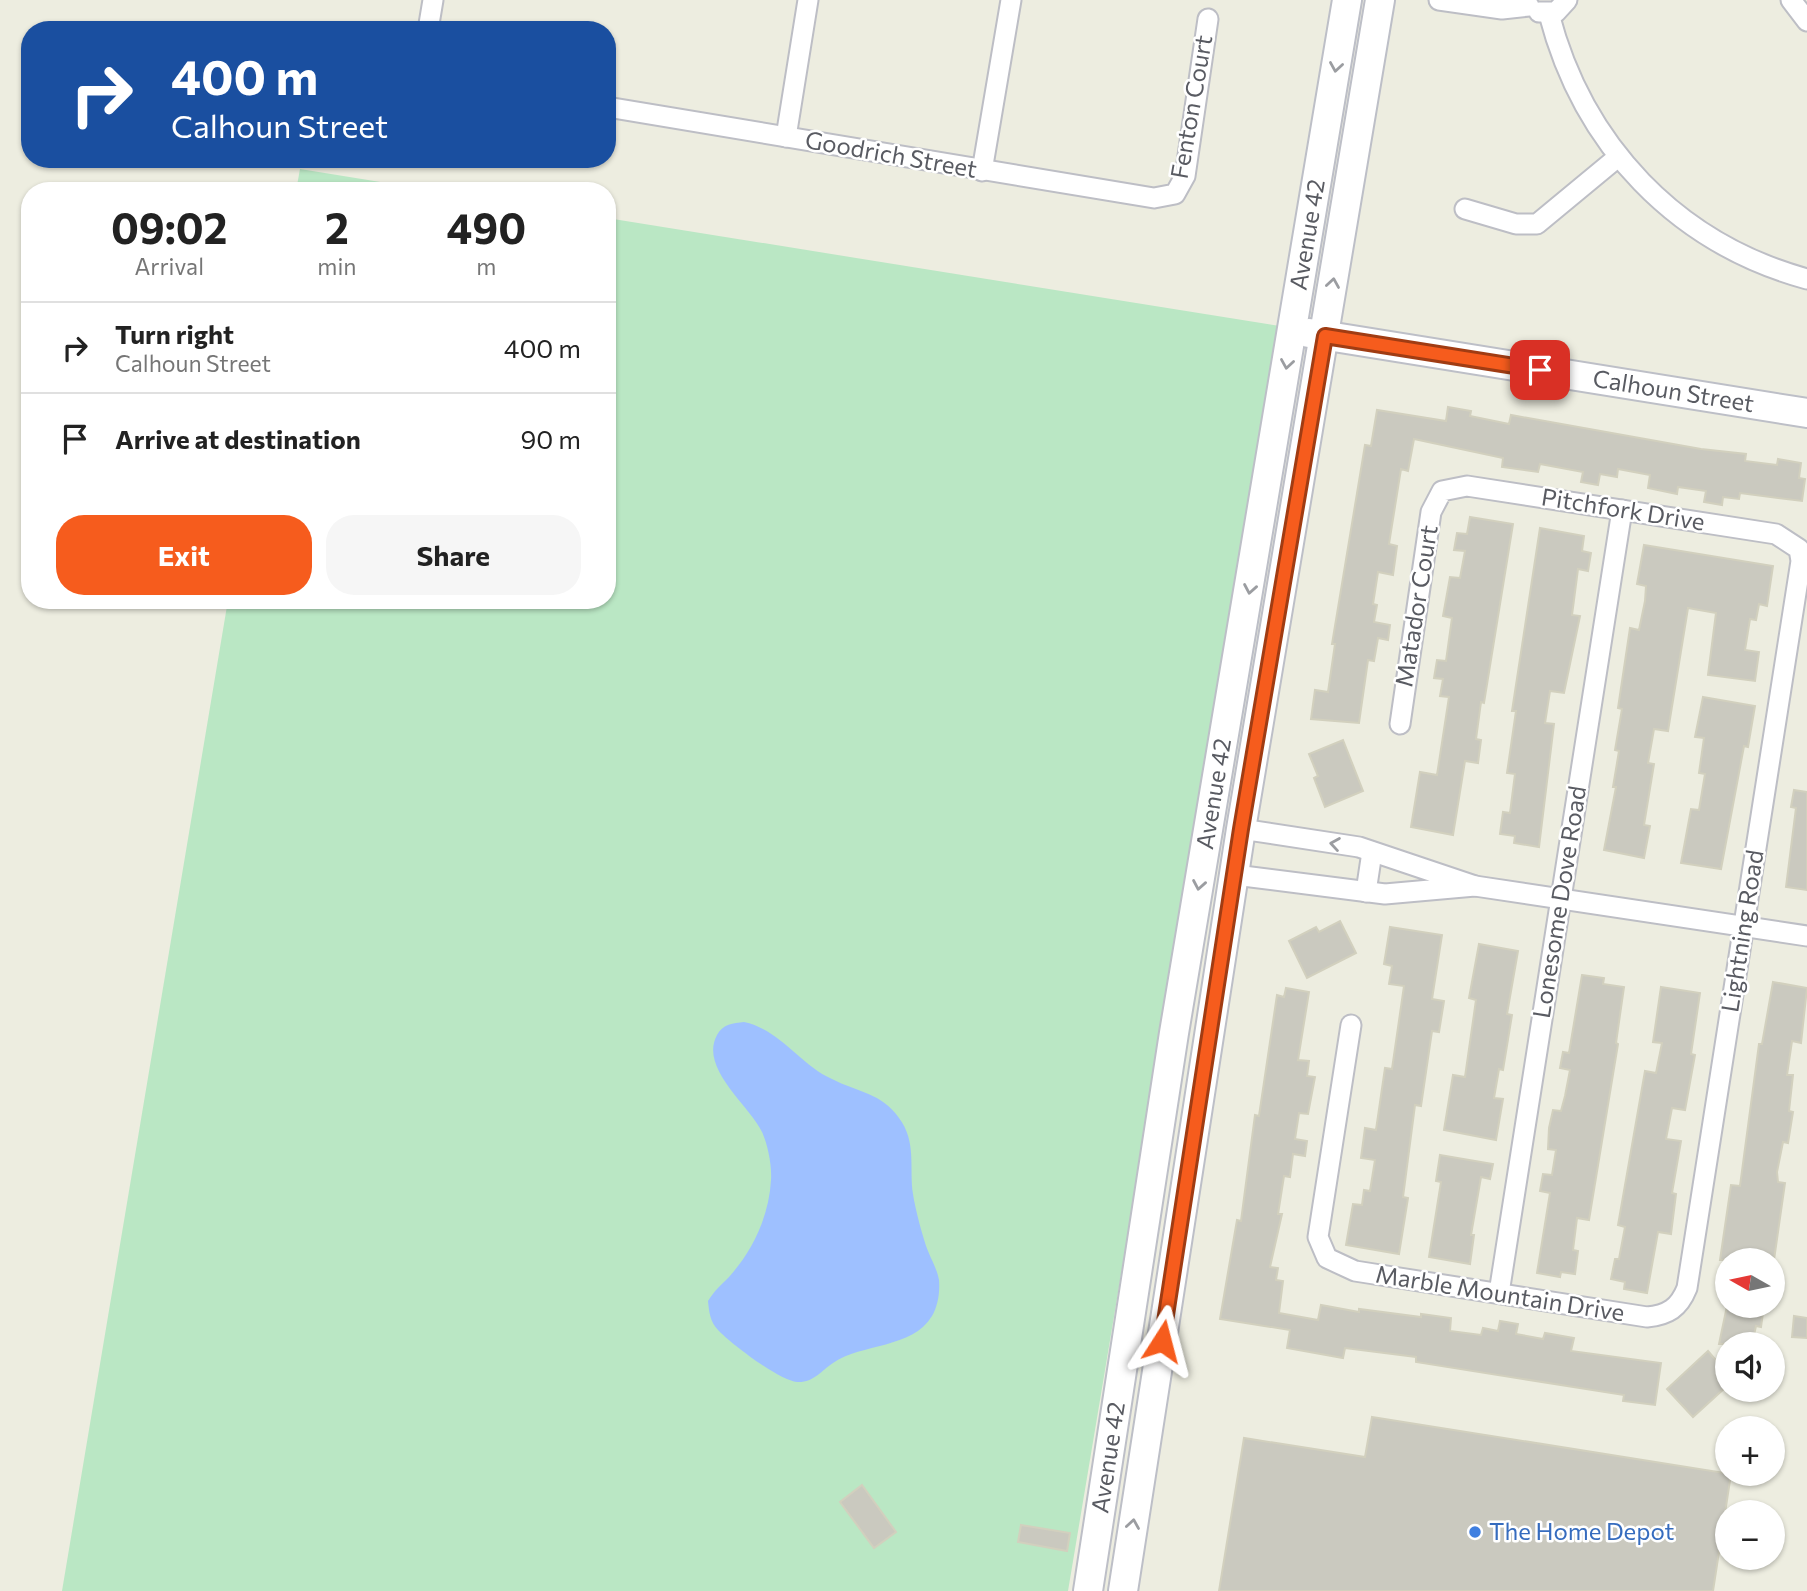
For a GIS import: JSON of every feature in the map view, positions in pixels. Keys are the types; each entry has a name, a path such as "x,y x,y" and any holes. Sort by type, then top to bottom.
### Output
{"street":[{"path":"430,21 433,0"},
{"path":"786,137 808,0"},
{"path":"982,171 1011,0"},
{"name":"Avenue 42","path":"1088,1591 1174,1033 1347,0"},
{"name":"Avenue 42","path":"1123,1591 1241,829 1380,0"},
{"path":"1452,1 1502,9 1527,3 1535,11 1549,14 1562,7 1567,0"},
{"path":"1791,0 1807,21"},
{"path":"1549,14 1563,60 1589,116 1618,157 1695,229 1734,253 1807,279"},
{"name":"Fenton Court","path":"1175,194 1187,163 1208,19"},
{"name":"Goodrich Street","path":"616,109 1131,197 1154,198 1175,194"},
{"path":"1465,209 1516,224 1537,224 1618,157"},
{"name":"Calhoun Street","path":"1293,330 1807,413"},
{"name":"Pitchfork Drive","path":"1442,491 1468,486 1776,534 1799,549"},
{"name":"Matador Court","path":"1399,724 1432,512 1442,491"},
{"name":"Lonesome Dove Road","path":"1499,1293 1622,510"},
{"name":"Lightning Road","path":"1675,1309 1687,1288 1801,561 1799,549"},
{"path":"1233,686 1240,739 1220,864 1235,875 1385,894 1475,886"},
{"path":"1241,829 1372,852 1475,886 1807,936"},
{"path":"1366,892 1372,852"},
{"name":"Marble Mountain Drive","path":"1351,1025 1318,1237 1327,1258 1355,1271 1647,1317 1675,1309"}],"green space":[{"path":"300,169 380,182 298,182"},
{"path":"616,219 1280,326 1068,1591 62,1591 226,609 616,609"}],"water":[{"path":"744,1022 769,1032 820,1073 877,1098 899,1118 905,1127 910,1146 917,1215 939,1280 936,1308 923,1327 900,1340 845,1357 803,1382 779,1375 744,1352 715,1327 709,1309 710,1297 738,1267 752,1244 770,1193 770,1162 762,1132 720,1073 713,1048 722,1028"}],"building":[{"path":"1448,407 1471,411 1470,416 1509,424 1511,415 1701,449 1746,454 1745,461 1777,465 1778,459 1801,463 1799,478 1805,479 1802,501 1740,493 1739,499 1723,497 1722,505 1704,502 1706,491 1678,487 1677,494 1648,488 1650,475 1618,469 1617,477 1600,474 1598,485 1581,482 1583,472 1540,464 1538,472 1502,467 1503,458 1414,439 1408,471 1401,469 1389,544 1397,546 1393,575 1378,572 1373,604 1377,605 1374,622 1390,625 1388,640 1378,638 1374,661 1368,660 1359,723 1311,719 1315,690 1328,692 1335,644 1332,644 1365,445 1371,446 1377,410 1446,421"},
{"path":"1470,517 1513,524 1484,703 1481,702 1476,739 1481,740 1478,763 1465,761 1453,835 1411,827 1420,772 1437,775 1449,697 1440,696 1443,679 1434,678 1437,660 1446,661 1452,618 1443,616 1450,577 1460,578 1465,551 1454,550 1457,533 1467,534"},
{"path":"1540,528 1584,536 1582,551 1591,553 1588,571 1578,569 1572,615 1580,616 1564,693 1550,691 1545,723 1554,724 1539,847 1514,843 1515,836 1500,834 1503,812 1510,813 1515,774 1507,773 1516,711 1512,711"},
{"path":"1644,545 1773,566 1767,606 1759,604 1756,620 1750,619 1745,650 1759,652 1755,681 1708,675 1716,613 1688,608 1668,731 1654,729 1648,763 1654,764 1644,825 1650,826 1644,858 1604,850 1616,787 1613,787 1619,751 1615,750 1622,709 1618,708 1630,628 1639,630 1645,601 1646,586 1637,584"},
{"path":"1703,697 1755,706 1748,747 1744,746 1721,869 1681,863 1691,809 1699,810 1705,774 1699,773 1704,738 1695,737"},
{"path":"1343,740 1363,791 1325,807 1314,778 1318,776 1309,754"},
{"path":"1794,790 1807,792 1807,890 1786,887 1796,808 1791,807"},
{"path":"1340,921 1356,953 1307,978 1289,941 1316,927 1319,932"},
{"path":"1390,927 1442,935 1432,999 1444,1001 1439,1032 1432,1031 1421,1106 1415,1105 1403,1197 1408,1198 1399,1254 1346,1245 1353,1204 1362,1205 1364,1190 1370,1191 1375,1160 1361,1158 1365,1128 1376,1130 1385,1068 1392,1069 1404,986 1389,984 1392,966 1384,964"},
{"path":"1479,944 1518,951 1507,1014 1512,1015 1503,1070 1499,1069 1494,1098 1503,1099 1496,1140 1444,1130 1453,1075 1465,1077 1476,1000 1469,998"},
{"path":"1582,975 1604,978 1603,984 1624,987 1618,1044 1589,1220 1577,1218 1573,1250 1578,1251 1575,1274 1561,1272 1560,1277 1537,1273 1550,1193 1540,1191 1543,1174 1552,1175 1556,1150 1548,1149 1549,1128 1553,1110 1561,1111 1565,1096 1570,1070 1560,1068 1563,1052 1569,1053"},
{"path":"1773,982 1807,988 1801,1043 1792,1041 1787,1075 1793,1075 1789,1111 1793,1112 1788,1143 1783,1142 1777,1172 1778,1182 1785,1183 1776,1248 1722,1248 1731,1185 1740,1186 1759,1044 1762,1044"},
{"path":"1661,987 1700,993 1691,1054 1695,1055 1685,1110 1672,1108 1666,1139 1681,1141 1672,1193 1676,1194 1671,1234 1658,1232 1647,1293 1624,1289 1625,1282 1611,1279 1615,1259 1619,1259 1625,1227 1618,1225 1645,1071 1656,1073 1662,1043 1653,1042"},
{"path":"1286,988 1309,992 1298,1060 1309,1061 1307,1076 1315,1077 1308,1114 1299,1113 1295,1139 1307,1141 1305,1156 1293,1154 1290,1177 1284,1176 1278,1214 1282,1214 1270,1267 1278,1268 1276,1280 1283,1281 1279,1313 1318,1320 1321,1305 1359,1312 1359,1309 1421,1317 1421,1314 1451,1318 1450,1331 1481,1335 1483,1328 1498,1331 1500,1321 1518,1324 1516,1334 1543,1339 1545,1333 1574,1338 1571,1351 1661,1363 1655,1405 1623,1401 1624,1395 1416,1362 1416,1357 1345,1348 1343,1358 1287,1348 1290,1330 1220,1319 1237,1220 1241,1221 1255,1115 1259,1116 1277,995 1284,997"},
{"path":"1440,1155 1493,1164 1490,1179 1481,1177 1471,1235 1474,1235 1470,1264 1429,1257 1441,1182 1436,1181"},
{"path":"1794,1316 1807,1318 1807,1338 1792,1337"},
{"path":"1724,1318 1762,1318 1761,1327 1756,1326 1755,1332 1722,1332"},
{"path":"1708,1351 1715,1359 1715,1397 1693,1417 1667,1389"},
{"name":"The Home Depot","path":"1372,1417 1715,1471 1715,1486 1729,1486 1727,1500 1715,1500 1716,1570 1713,1591 1219,1591 1244,1438 1365,1457"},
{"path":"862,1485 896,1532 874,1548 840,1502"},
{"path":"1021,1525 1070,1533 1067,1551 1018,1542"}],"place":[{"name":"The Home Depot","path":"1475,1532"}],"route":[{"path":"1162,1341 1241,829 1325,336 1540,370"}]}
